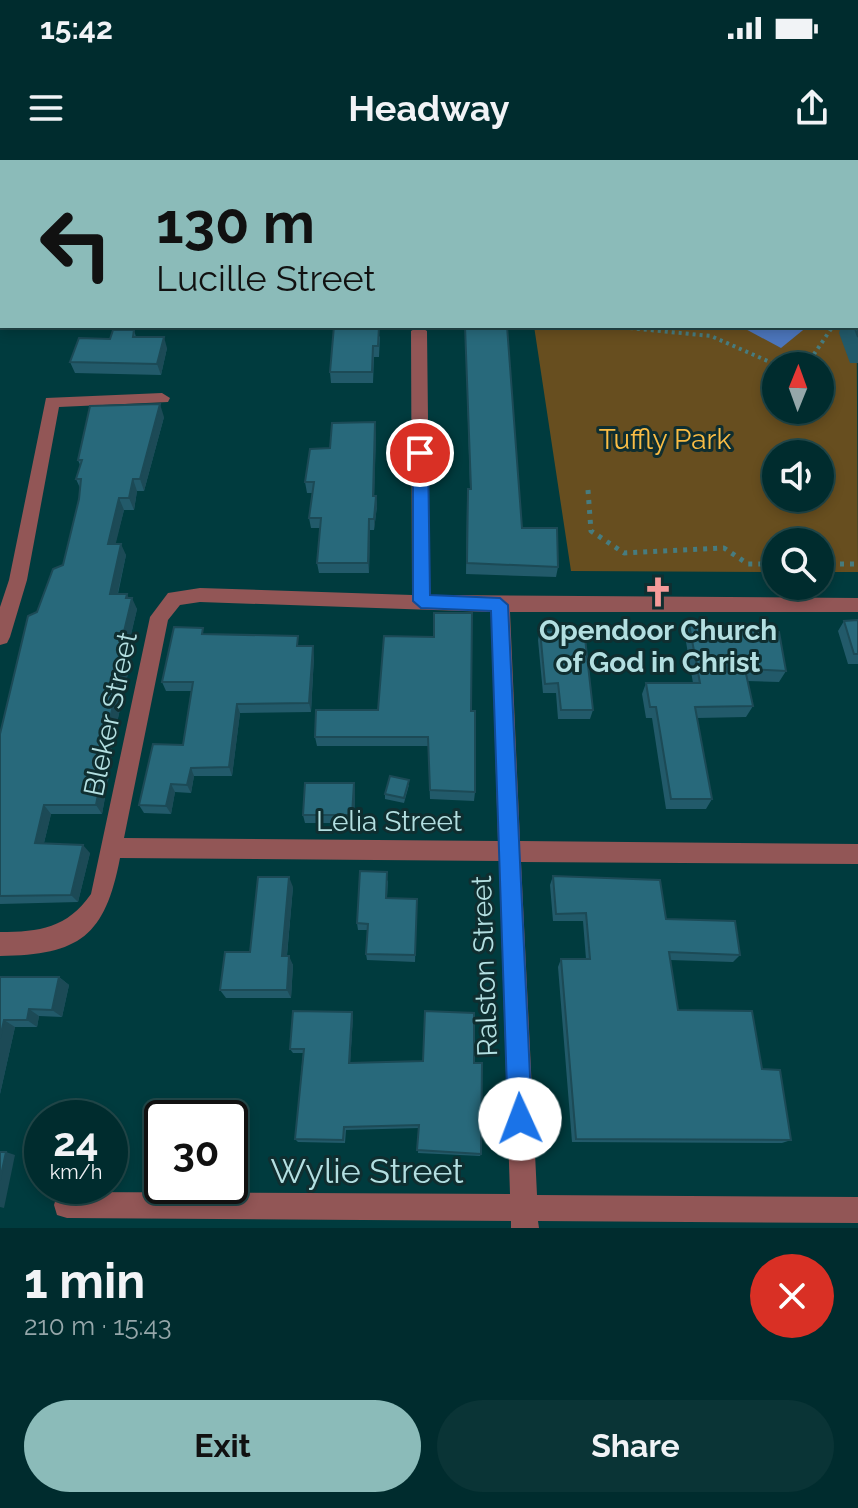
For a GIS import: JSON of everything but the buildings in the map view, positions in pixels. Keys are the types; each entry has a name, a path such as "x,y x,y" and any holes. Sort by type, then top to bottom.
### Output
{"street":[{"path":"419,331 421,601"},
{"path":"0,637 18,580 52,402 162,398"},
{"name":"Bleker Street","path":"0,944 38,944 70,935 92,913 101,898 159,617 175,598 226,596 500,605 858,605"},
{"name":"Ralston Street","path":"500,605 524,1218"},
{"name":"Lelia Street","path":"111,848 858,854"},
{"name":"Wylie Street","path":"67,1205 524,1218 858,1210"}],"path":[{"path":"642,328 711,336 762,358"},
{"path":"815,352 831,328"},
{"path":"588,490 591,531 624,553 724,548 735,552 748,564 762,564"},
{"path":"834,564 858,564"}],"green space":[{"path":"160,328 347,328 160,330"},
{"name":"Tuffly Park","path":"534,328 857,328 858,572 834,572 834,528 762,528 762,572 571,571"}],"water":[{"path":"744,328 806,328 781,348"}],"place":[{"name":"Opendoor Church of God in Christ","path":"658,592"}],"route":[{"path":"420,453 421,601 500,605 520,1119"}]}
